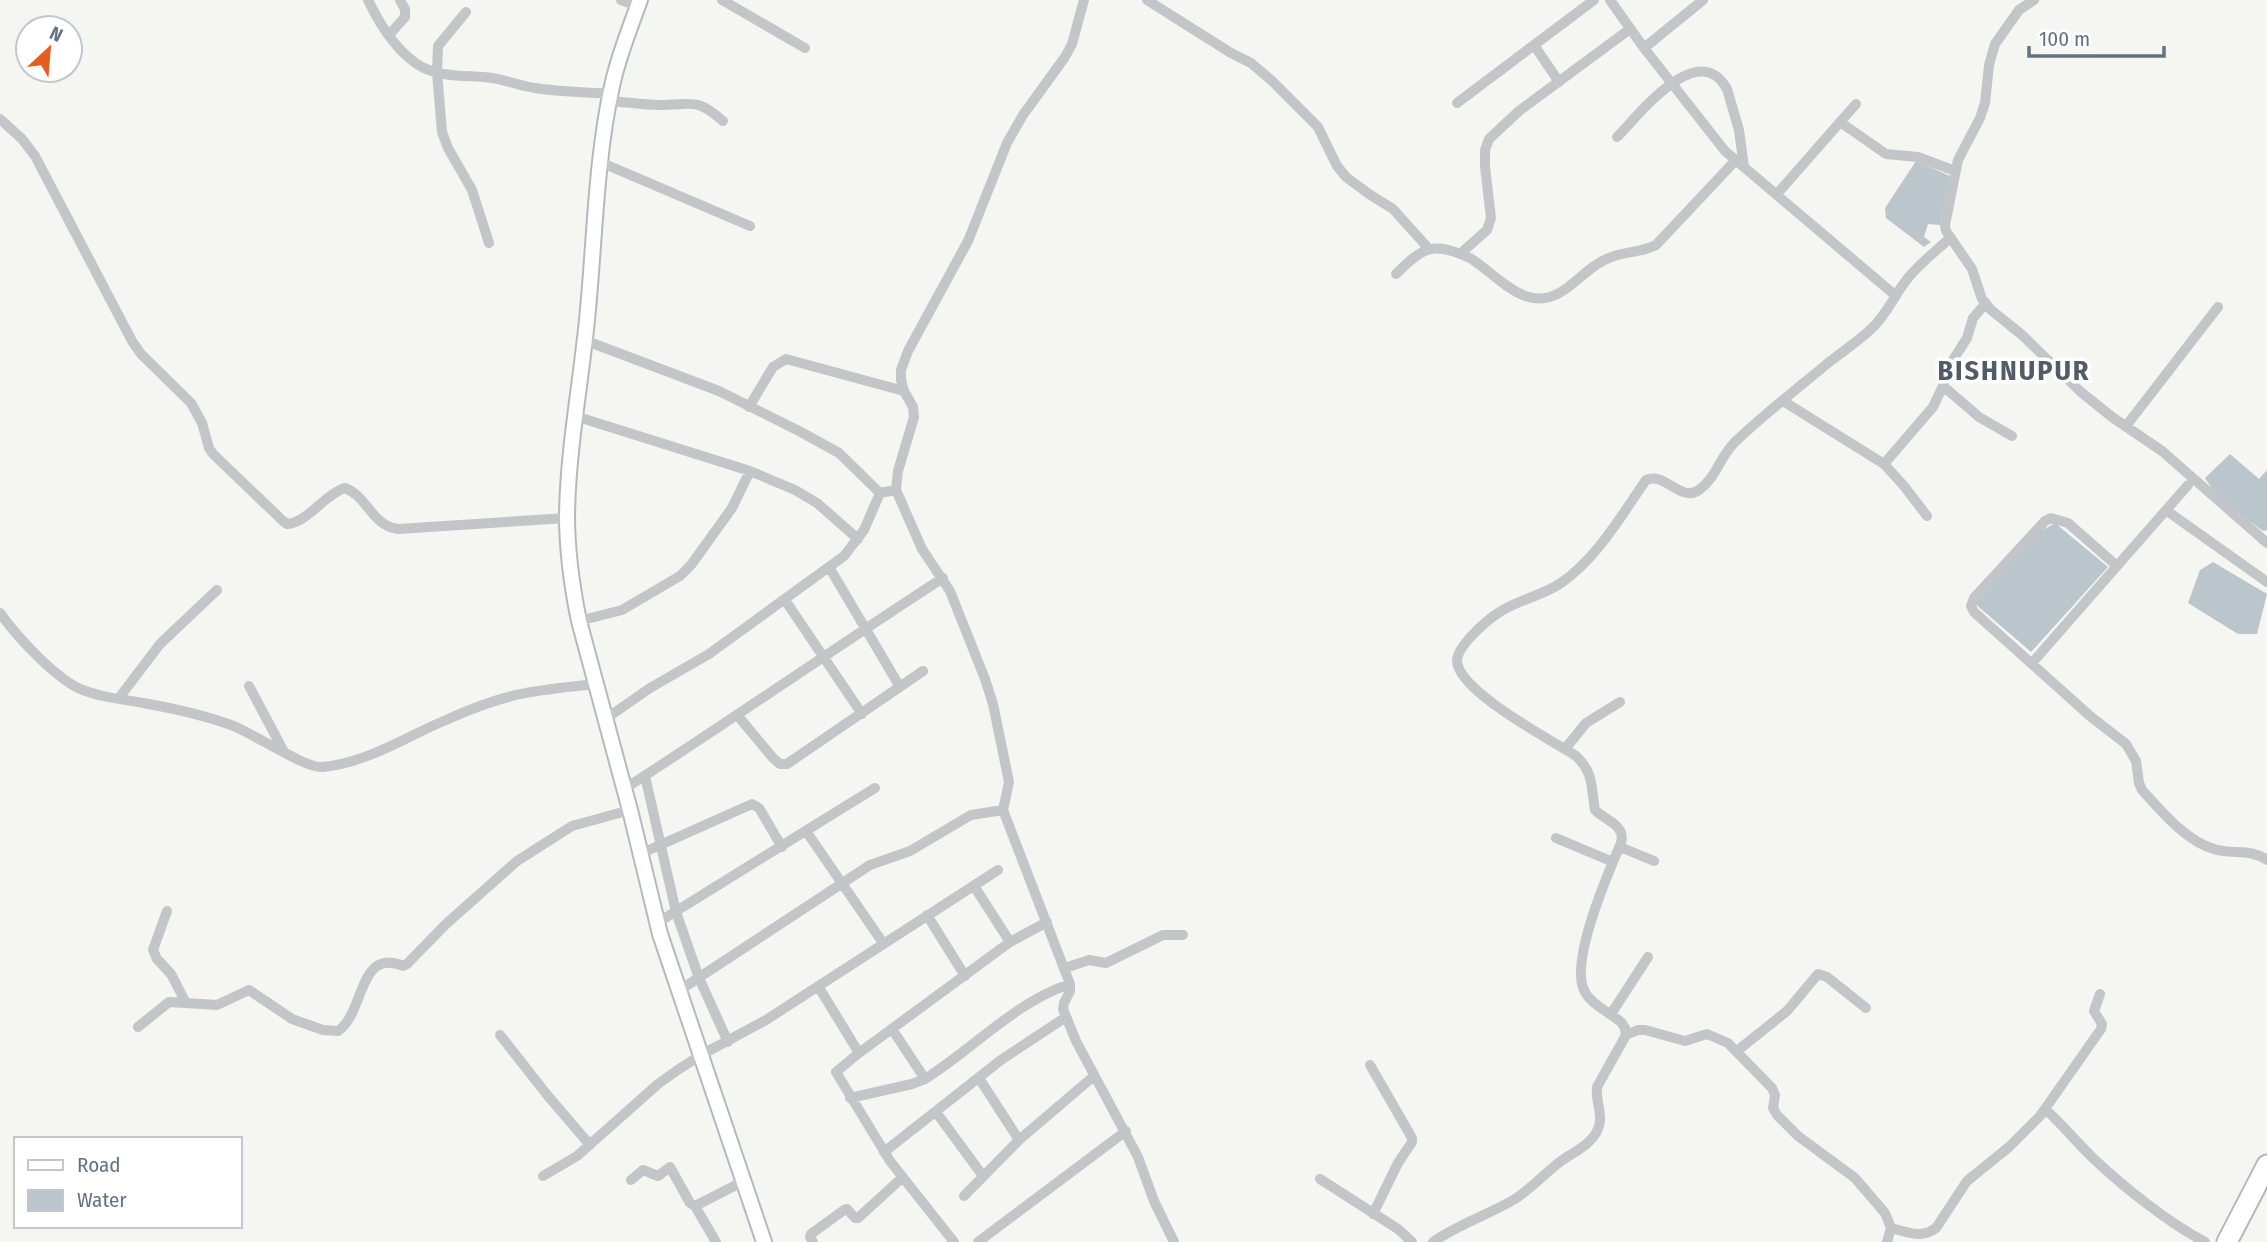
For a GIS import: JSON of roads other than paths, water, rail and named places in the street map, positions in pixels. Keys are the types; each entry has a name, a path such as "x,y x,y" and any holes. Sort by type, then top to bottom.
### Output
{"highway":[{"path":"2227,1242 2267,1165"}],"street":[{"path":"368,0 381,26 389,35 420,66 437,72 492,78 536,88 660,105 695,103 707,107 723,121"},
{"path":"389,35 405,17 405,9 400,0"},
{"path":"621,0 639,3 621,53 610,97 600,162 567,518 573,595 657,923 764,1242"},
{"path":"722,0 805,48"},
{"path":"1084,0 1072,44 1007,143 968,241 908,351 901,370 901,380 913,407 914,417 898,471 896,490 918,541 943,578 971,641 993,704 1009,782 1003,810 1070,984 1070,991 1064,1003 1066,1017 1094,1076 1126,1131 1174,1242"},
{"path":"1147,0 1251,63 1271,80 1318,127 1337,166 1346,177 1394,209 1429,249"},
{"path":"1457,103 1594,0"},
{"path":"1610,0 1725,151 1896,296"},
{"path":"1644,48 1703,0"},
{"path":"2034,0 2019,10 1995,44 1989,65 1985,103 1955,171 1945,225 1950,238 1972,269 1982,299 1986,303 2081,392 2162,451 2267,543"},
{"path":"466,12 439,43 437,72 444,141 472,190 489,243"},
{"path":"1460,254 1490,226 1485,167 1485,150 1489,139 1508,120 1630,29"},
{"path":"1534,45 1559,82"},
{"path":"1396,274 1418,253 1429,249 1460,254 1482,266 1522,296 1536,299 1551,297 1610,257 1646,251 1656,245 1740,164 1739,131 1724,83 1708,72 1690,73 1671,82 1617,137"},
{"path":"1777,194 1856,104"},
{"path":"0,119 22,139 35,156 141,354 191,403 202,423 213,454 287,524 296,522 335,492 345,488 354,493 381,524 390,528 410,529 567,518"},
{"path":"1840,122 1886,154 1917,157 1955,171"},
{"path":"600,162 750,226"},
{"path":"1433,1242 1453,1228 1518,1197 1591,1140 1600,1122 1597,1087 1626,1035 1625,1028 1611,1014 1587,996 1582,988 1581,976 1589,927 1623,837 1621,830 1595,810 1590,774 1586,765 1475,690 1462,674 1457,663 1458,655 1479,629 1497,614 1516,602 1559,585 1572,575 1606,537 1646,480 1658,479 1690,494 1709,482 1733,444 1869,332 1882,319 1909,277 1950,238"},
{"path":"1884,464 1933,407 1948,368 1967,338 1973,318 1986,303"},
{"path":"2126,426 2218,307"},
{"path":"584,340 719,391 839,453 880,493"},
{"path":"749,407 772,367 786,359 904,391"},
{"path":"1943,386 1979,416 2012,436"},
{"path":"1783,401 1884,464 1927,516"},
{"path":"575,416 750,471 796,490 817,503 859,539"},
{"path":"579,621 622,610 680,576 732,508 750,471"},
{"path":"2032,663 2188,485"},
{"path":"880,493 896,490"},
{"path":"604,720 650,688 709,654 844,556 859,539 880,493"},
{"path":"2167,511 2267,582"},
{"path":"2117,566 2068,523 2051,518 2045,521 1974,598 1971,606 1974,612 2126,744 2136,761 2142,790 2195,841 2215,850 2252,852 2267,860"},
{"path":"829,567 900,687"},
{"path":"624,789 943,578"},
{"path":"119,698 160,644 217,590"},
{"path":"785,600 862,714"},
{"path":"0,613 21,639 71,684 88,691 165,707 231,725 311,766 335,765 386,749 442,721 497,700 530,692 595,684"},
{"path":"738,716 773,758 780,764 787,764 923,671"},
{"path":"249,686 283,750"},
{"path":"1564,749 1586,723 1620,702"},
{"path":"645,776 676,912 699,978 728,1042"},
{"path":"657,923 875,788"},
{"path":"640,854 752,804 759,808 782,847"},
{"path":"138,1027 169,1002 217,1005 249,990 292,1019 323,1030 338,1031 350,1017 364,982 382,961 407,964 472,900 517,861 552,837 572,826 630,810"},
{"path":"680,990 870,865 910,851 971,815 1003,810"},
{"path":"806,831 883,943"},
{"path":"1556,838 1613,862"},
{"path":"1619,847 1654,861"},
{"path":"543,1176 590,1145 658,1084 701,1055 766,1020 998,870"},
{"path":"974,886 1010,942"},
{"path":"167,911 153,950 157,959 171,974 185,1001"},
{"path":"927,915 965,976"},
{"path":"954,1242 884,1152 836,1072 1010,942 1047,922"},
{"path":"1065,968 1089,960 1106,963 1163,935 1183,935"},
{"path":"1611,1014 1648,957"},
{"path":"1737,1051 1787,1011 1818,974 1827,977 1866,1008"},
{"path":"850,1098 925,1079 1024,1007 1070,984"},
{"path":"818,986 859,1053"},
{"path":"1891,1228 1921,1235 1930,1232 1967,1181 2009,1147 2045,1109 2101,1029 2102,1024 2094,1011 2100,995"},
{"path":"884,1152 1001,1060 1066,1017"},
{"path":"892,1029 925,1079"},
{"path":"1626,1035 1645,1030 1685,1041 1707,1034 1728,1043 1772,1088 1775,1095 1773,1108 1777,1115 1798,1136 1855,1178 1885,1213 1891,1228 1887,1242"},
{"path":"500,1035 548,1097 590,1145"},
{"path":"1370,1065 1412,1138 1373,1214"},
{"path":"964,1196 1020,1140 1094,1076"},
{"path":"979,1078 1020,1140"},
{"path":"2045,1109 2095,1160 2177,1226 2205,1242"},
{"path":"936,1111 983,1176"},
{"path":"978,1242 1126,1131"},
{"path":"631,1180 643,1170 657,1176 670,1167 716,1242"},
{"path":"813,1242 811,1234 844,1210 847,1209 858,1218 903,1177"},
{"path":"1320,1179 1398,1229 1412,1242"},
{"path":"695,1206 744,1181"}],"water":[{"path":"1916,161 1950,176 1940,225 1928,224 1924,237 1931,242 1924,247 1886,218 1885,208"},
{"path":"2230,454 2259,479 2267,470 2267,530 2263,531 2218,498 2205,478"},
{"path":"2055,523 2108,567 2031,652 1973,602 2030,538"},
{"path":"2213,562 2267,594 2257,634 2238,634 2188,603 2200,570"}],"district":[{"name":"BISHNUPUR","path":"2014,370"}]}
